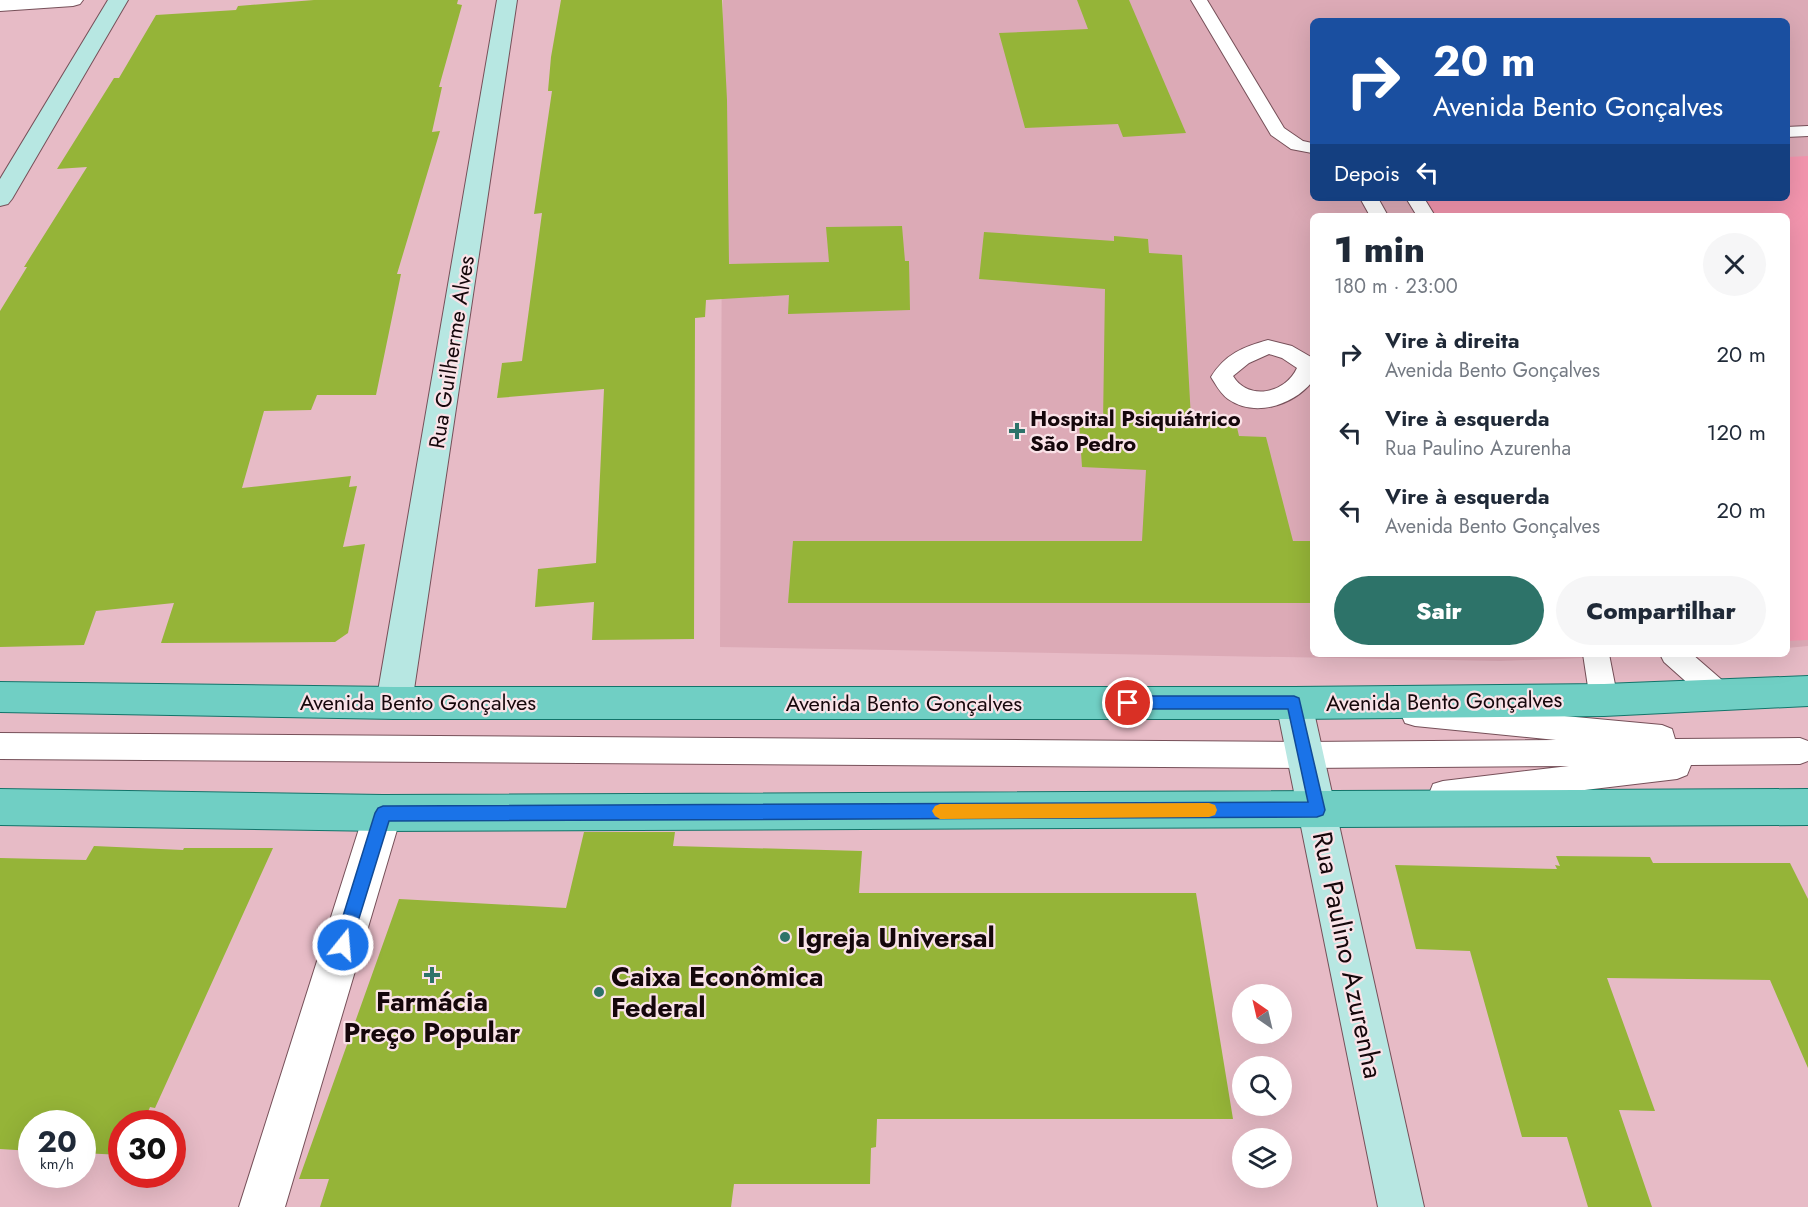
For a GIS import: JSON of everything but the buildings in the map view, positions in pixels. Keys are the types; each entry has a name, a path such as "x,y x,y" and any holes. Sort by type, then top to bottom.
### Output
{"main road":[{"path":"0,199 118,0"},
{"name":"Rua Guilherme Alves","path":"394,704 507,0"},
{"name":"Avenida Bento Gonçalves","path":"0,697 394,704 1294,703 1604,700 1808,691"},
{"name":"Rua Paulino Azurenha","path":"1294,703 1401,1207"},
{"path":"0,807 383,813 1808,807"}],"street":[{"path":"0,5 73,0"},
{"path":"262,1207 383,813"}],"lane":[{"path":"1199,0 1277,131 1297,145 1310,148"},
{"path":"1790,132 1808,130"},
{"path":"1291,390 1310,395"},
{"path":"1597,657 1604,700"},
{"path":"1676,657 1720,695"},
{"path":"1294,703 1804,750"},
{"path":"0,746 1305,755 1804,750"},
{"path":"1317,810 1804,750"}],"shaded area":[{"name":"Hospital Psiquiátrico São Pedro","path":"723,0 1808,0 1808,646 1790,648 1790,213 1310,213 1310,657 1610,657 1500,661 720,647"},
{"path":"1808,156 1808,640 1790,641 1790,213 1428,213 1422,201 1790,201 1790,157"}],"slow traffic":[{"path":"940,811 1209,810"}],"place":[{"name":"Hospital Psiquiátrico São Pedro","path":"1017,431"},
{"name":"Igreja Universal","path":"785,937"},
{"name":"Farmácia Preço Popular","path":"432,975"},
{"name":"Caixa Econômica Federal","path":"599,992"}],"route":[{"path":"343,945 383,813 1317,810 1294,703 1128,703"}]}
